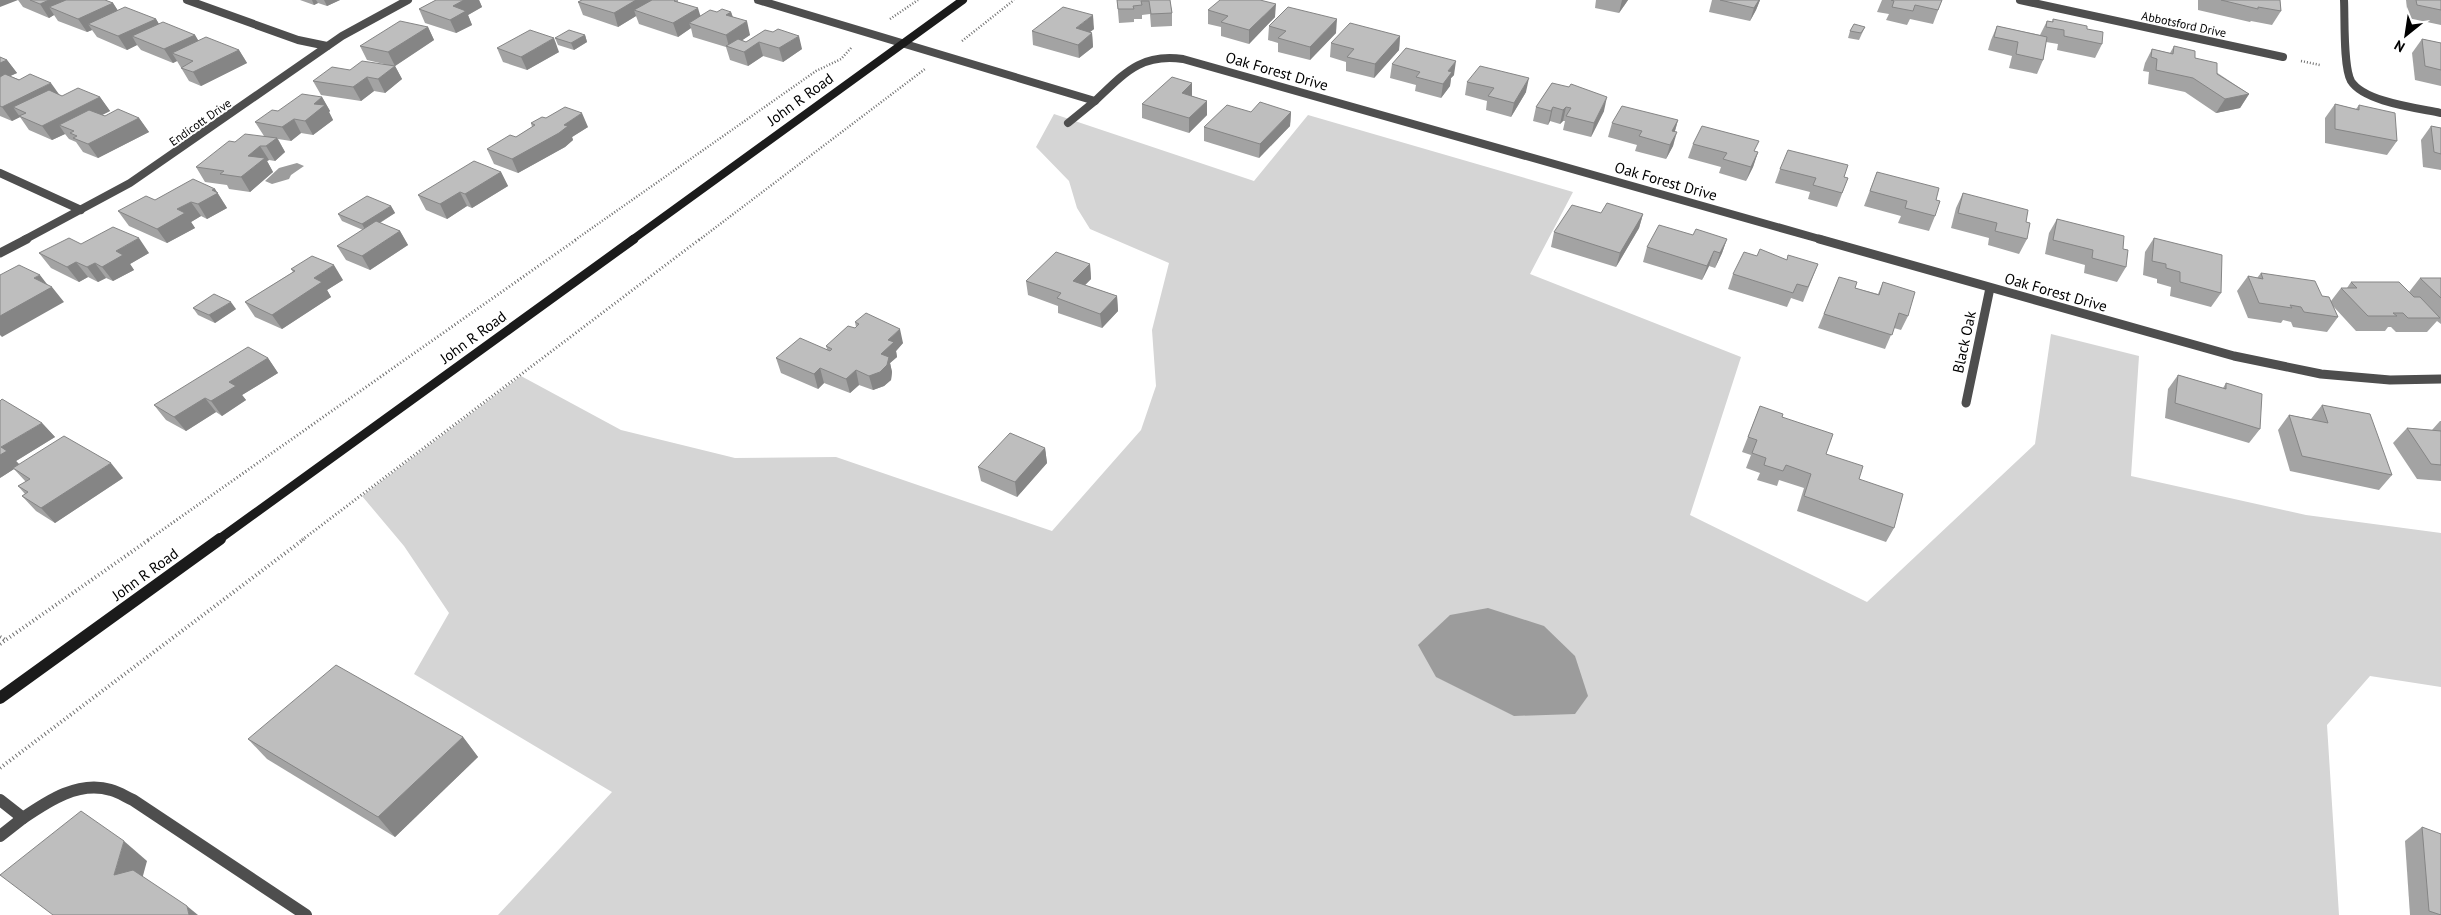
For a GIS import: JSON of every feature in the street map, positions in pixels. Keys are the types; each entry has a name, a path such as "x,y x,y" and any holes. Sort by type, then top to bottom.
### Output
{"main road":[{"name":"John R Road","path":"0,698 962,0"}],"street":[{"path":"187,0 298,40 327,46"},
{"name":"Endicott Drive","path":"0,253 143,175 327,46 353,29 408,0"},
{"path":"758,0 1094,101"},
{"name":"Abbotsford Drive","path":"2020,0 2283,57"},
{"path":"2344,0 2349,74 2356,88 2383,100 2441,113"},
{"name":"Oak Forest Drive","path":"1068,123 1139,61 1154,56 1172,56 2234,356 2311,372 2390,380 2441,379"},
{"path":"0,173 81,210"},
{"name":"Black Oak","path":"1966,403 1990,288"},
{"path":"0,836 56,796 86,787 109,789 133,800 306,915"},
{"path":"0,800 23,818"}],"path":[{"path":"886,22 918,0"},
{"path":"962,40 1014,0"},
{"path":"0,644 816,71 841,59 854,45"},
{"path":"0,768 915,77"},
{"path":"0,637 5,640"}],"shaded area":[{"path":"1054,114 1254,181 1308,115 1573,192 1530,274 1741,357 1690,515 1867,602 2035,444 2051,334 2139,356 2131,476 2306,515 2441,533 2441,687 2370,676 2327,725 2339,915 498,915 612,792 414,674 449,613 404,546 362,496 521,376 621,430 735,458 836,457 1052,531 1141,430 1156,386 1152,330 1169,263 1090,229 1077,208 1069,181 1036,147"},
{"path":"297,163 304,166 291,175 289,179 272,184 265,181 279,168"},
{"path":"1488,608 1544,626 1575,656 1588,696 1575,714 1514,716 1436,677 1418,645 1450,615"}],"building":[{"path":"30,0 49,0 40,4"},
{"path":"66,0 105,0 113,3 78,19 49,7"},
{"path":"436,0 464,0 453,6 466,11 450,20 419,9"},
{"path":"582,0 636,0 614,13 578,2"},
{"path":"652,0 675,0 698,8 673,23 634,10"},
{"path":"1117,0 1170,0 1172,13 1151,14 1149,1 1141,1 1142,5 1133,6 1134,9 1118,9"},
{"path":"1220,0 1260,0 1276,4 1249,30 1221,22 1228,16 1208,10"},
{"path":"1720,0 1759,0 1754,8"},
{"path":"1891,0 1942,0 1938,10 1915,5 1913,11 1892,7 1894,1"},
{"path":"2221,0 2280,0 2281,11 2258,7 2258,9"},
{"path":"2416,0 2441,0 2441,10 2417,5"},
{"path":"125,7 156,19 118,36 88,24"},
{"path":"1063,7 1093,15 1076,28 1092,33 1078,45 1032,31"},
{"path":"1288,7 1337,19 1310,47 1278,38 1286,31 1269,26"},
{"path":"722,9 731,12 726,15 747,21 726,35 689,23 710,10 717,12"},
{"path":"2053,19 2087,26 2087,29 2103,32 2102,44 2064,36 2064,30 2046,27 2047,21 2053,22"},
{"path":"400,21 428,27 388,52 360,46"},
{"path":"163,22 195,35 164,49 132,36"},
{"path":"1350,23 1400,36 1375,64 1347,57 1354,49 1331,43"},
{"path":"1854,24 1865,27 1861,33 1850,31"},
{"path":"1997,26 2047,37 2043,60 2016,54 2018,42 1994,37"},
{"path":"778,29 799,36 779,48 759,42 744,52 726,46 738,39 746,42 765,30 773,32"},
{"path":"530,30 554,38 521,57 497,48"},
{"path":"569,30 585,35 571,43 555,38"},
{"path":"206,37 239,50 193,72 181,68 193,61 172,53"},
{"path":"2422,39 2441,43 2441,70 2425,66"},
{"path":"2174,46 2195,51 2195,58 2217,63 2217,74 2249,94 2225,99 2193,78 2156,70 2157,59 2151,57 2152,49 2173,54"},
{"path":"1406,48 1456,61 1448,71 1452,72 1443,84 1416,77 1420,72 1392,64"},
{"path":"0,57 7,60 0,63"},
{"path":"362,61 395,66 378,79 367,77 353,87 313,81 332,67 350,70"},
{"path":"1480,66 1529,78 1514,103 1488,96 1494,88 1467,82"},
{"path":"5,74 19,80 30,74 51,83 2,107 0,106 0,77"},
{"path":"1172,77 1192,83 1182,93 1207,101 1189,118 1142,104"},
{"path":"1552,83 1569,87 1571,84 1607,97 1594,123 1566,116 1571,108 1566,107 1563,110 1553,107 1551,111 1536,107"},
{"path":"78,88 100,97 42,126 19,116 26,113 13,107 49,90 62,96"},
{"path":"302,94 322,97 314,104 325,105 305,121 294,119 282,127 255,122 272,110 278,111"},
{"path":"1260,102 1291,112 1260,144 1204,127 1227,105 1251,112"},
{"path":"2335,104 2359,110 2359,105 2395,113 2397,141 2335,129"},
{"path":"1622,106 1678,120 1672,131 1677,132 1670,145 1639,136 1642,131 1612,123"},
{"path":"565,107 582,113 564,125 568,126 559,133 512,159 487,149 510,135 516,137 535,125 531,123 542,117 546,118"},
{"path":"118,109 139,118 88,144 73,138 77,136 70,133 74,131 59,125 89,110 105,116"},
{"path":"1702,126 1759,141 1754,151 1758,152 1751,167 1723,159 1727,153 1693,144"},
{"path":"2431,126 2441,128 2441,154 2434,152"},
{"path":"245,134 277,138 266,146 260,146 248,156 265,158 241,177 220,174 224,171 196,167 229,141 235,142"},
{"path":"1788,150 1848,165 1844,177 1848,178 1842,193 1813,185 1816,178 1780,169"},
{"path":"474,161 501,172 465,194 460,192 440,204 418,195"},
{"path":"1877,172 1939,188 1936,200 1940,201 1935,216 1905,208 1907,201 1870,191"},
{"path":"193,179 215,189 212,190 218,193 198,204 191,202 177,209 185,213 157,229 118,211 146,196 155,200"},
{"path":"1963,193 2028,210 2026,222 2030,223 2027,239 1995,231 1997,223 1958,213"},
{"path":"367,196 391,206 362,224 338,214"},
{"path":"1607,203 1643,214 1620,253 1554,232 1572,205 1601,213"},
{"path":"2057,219 2124,236 2123,249 2128,250 2126,267 2092,258 2093,250 2053,240"},
{"path":"376,221 400,231 362,256 337,246"},
{"path":"1659,225 1693,235 1696,229 1727,239 1720,253 1714,251 1707,266 1647,247"},
{"path":"113,227 139,238 116,251 123,255 102,267 95,263 87,267 76,262 67,267 39,253 69,238 81,244"},
{"path":"2154,238 2222,255 2221,293 2180,282 2180,272 2166,268 2166,264 2152,261"},
{"path":"1760,249 1787,260 1788,255 1818,264 1808,287 1797,284 1793,293 1733,274 1744,252 1757,256"},
{"path":"1056,252 1090,264 1073,281 1117,296 1100,314 1057,298 1061,293 1026,281"},
{"path":"312,256 334,265 314,278 322,282 272,315 245,302 295,271 291,269"},
{"path":"19,265 40,275 34,278 52,287 0,316 0,275"},
{"path":"2261,273 2315,281 2322,296 2329,297 2338,317 2304,312 2301,307 2290,305 2292,308 2259,303 2248,276 2263,279"},
{"path":"1839,277 1857,282 1855,288 1879,295 1883,282 1915,292 1908,316 1899,313 1892,335 1824,314"},
{"path":"2420,278 2441,278 2441,298"},
{"path":"2351,282 2399,282 2414,297 2420,297 2440,318 2408,318 2403,313 2393,313 2397,316 2368,316 2341,288 2357,288"},
{"path":"214,294 231,302 209,315 193,308"},
{"path":"866,313 900,329 888,340 894,342 881,354 889,357 887,365 880,372 869,376 856,370 846,379 820,368 814,374 776,358 800,338 830,351 832,349 826,346 848,326 855,328 859,324 855,322"},
{"path":"248,347 268,358 229,382 236,386 211,401 205,398 174,417 154,405"},
{"path":"2178,375 2226,389 2226,383 2262,394 2260,429 2175,403"},
{"path":"2,399 42,423 1,447 7,451 0,455 0,401"},
{"path":"2322,405 2370,414 2392,475 2302,456 2289,415 2328,423"},
{"path":"1760,406 1783,414 1782,417 1833,434 1826,454 1863,466 1859,479 1903,494 1894,528 1804,496 1811,474 1786,465 1783,471 1764,465 1766,458 1752,453 1757,440 1748,437"},
{"path":"2407,428 2441,431 2441,465 2431,464"},
{"path":"1010,433 1045,448 1015,482 978,467"},
{"path":"64,436 111,463 41,508 22,496 28,492 18,486 30,479 13,468"},
{"path":"336,665 463,737 378,817 248,739"},
{"path":"81,811 124,841 114,875 133,870 187,906 189,915 53,915 0,875"},
{"path":"2422,827 2441,834 2441,915 2429,911"}]}
